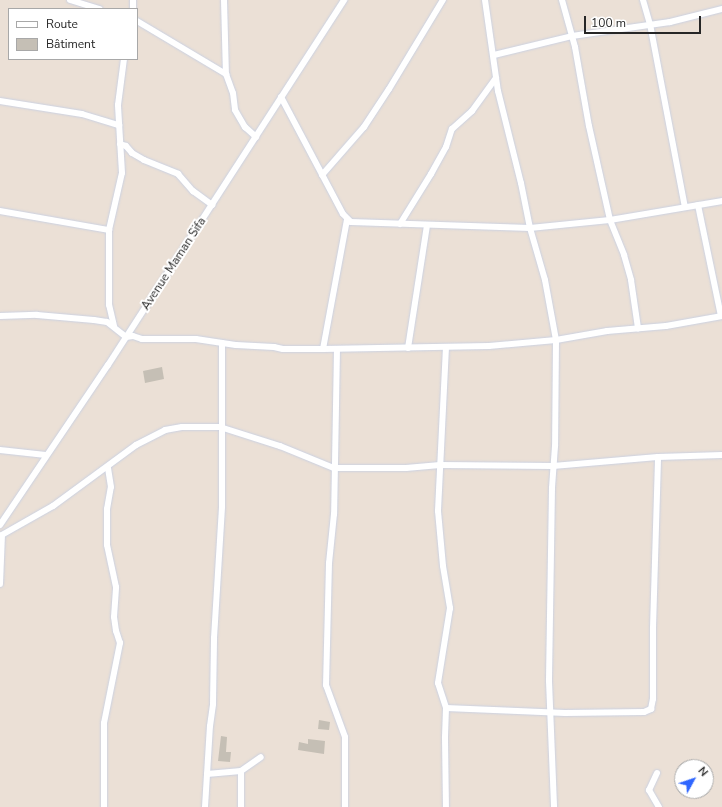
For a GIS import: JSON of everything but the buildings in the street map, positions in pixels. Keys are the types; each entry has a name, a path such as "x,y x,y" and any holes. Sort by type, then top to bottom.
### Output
{"street":[{"path":"70,0 97,8"},
{"path":"224,0 226,74 233,93 235,110 245,127 256,137"},
{"name":"Avenue Maman Sifa","path":"0,525 212,205 344,0"},
{"path":"322,175 364,127 443,0"},
{"path":"485,0 494,55 496,78 530,228 545,280 556,340 555,446 549,667 554,807"},
{"path":"562,0 572,36 594,152 610,220 624,255 631,280 638,328"},
{"path":"643,0 650,24 685,207"},
{"path":"494,55 572,36 670,22 722,9"},
{"path":"138,22 226,74"},
{"path":"114,326 109,305 109,230 122,173 118,105 124,60"},
{"path":"400,224 446,147 452,129 472,111 496,78"},
{"path":"281,97 347,219 323,349"},
{"path":"0,101 82,114 119,125"},
{"path":"120,144 126,146 132,153 144,160 178,174 193,190 212,205"},
{"path":"347,219 357,222 530,228 610,220 722,201"},
{"path":"0,316 37,315 94,320 114,326 126,336 133,336 142,339 196,339 283,349 446,347 556,340 638,328 666,326 721,316 698,205"},
{"path":"0,210 109,230"},
{"path":"408,348 427,225"},
{"path":"205,807 210,726 213,704 214,638 221,521 220,427 222,343"},
{"path":"446,347 438,512 443,566 450,608 438,683 446,708 446,807"},
{"path":"337,348 334,514 329,563 326,686 345,737 345,807"},
{"path":"0,584 1,536 52,506 108,467 136,445 165,430 194,426 220,427 280,446 334,468 406,468 440,465 554,466 658,457 722,455"},
{"path":"0,450 46,456"},
{"path":"446,708 551,713 644,712 651,710 652,628 658,457"},
{"path":"104,807 104,723 120,643 114,617 116,587 107,545 107,509 111,487 108,467"},
{"path":"207,774 241,771 261,756"},
{"path":"241,771 241,807"},
{"path":"657,773 649,790 659,807"}]}
